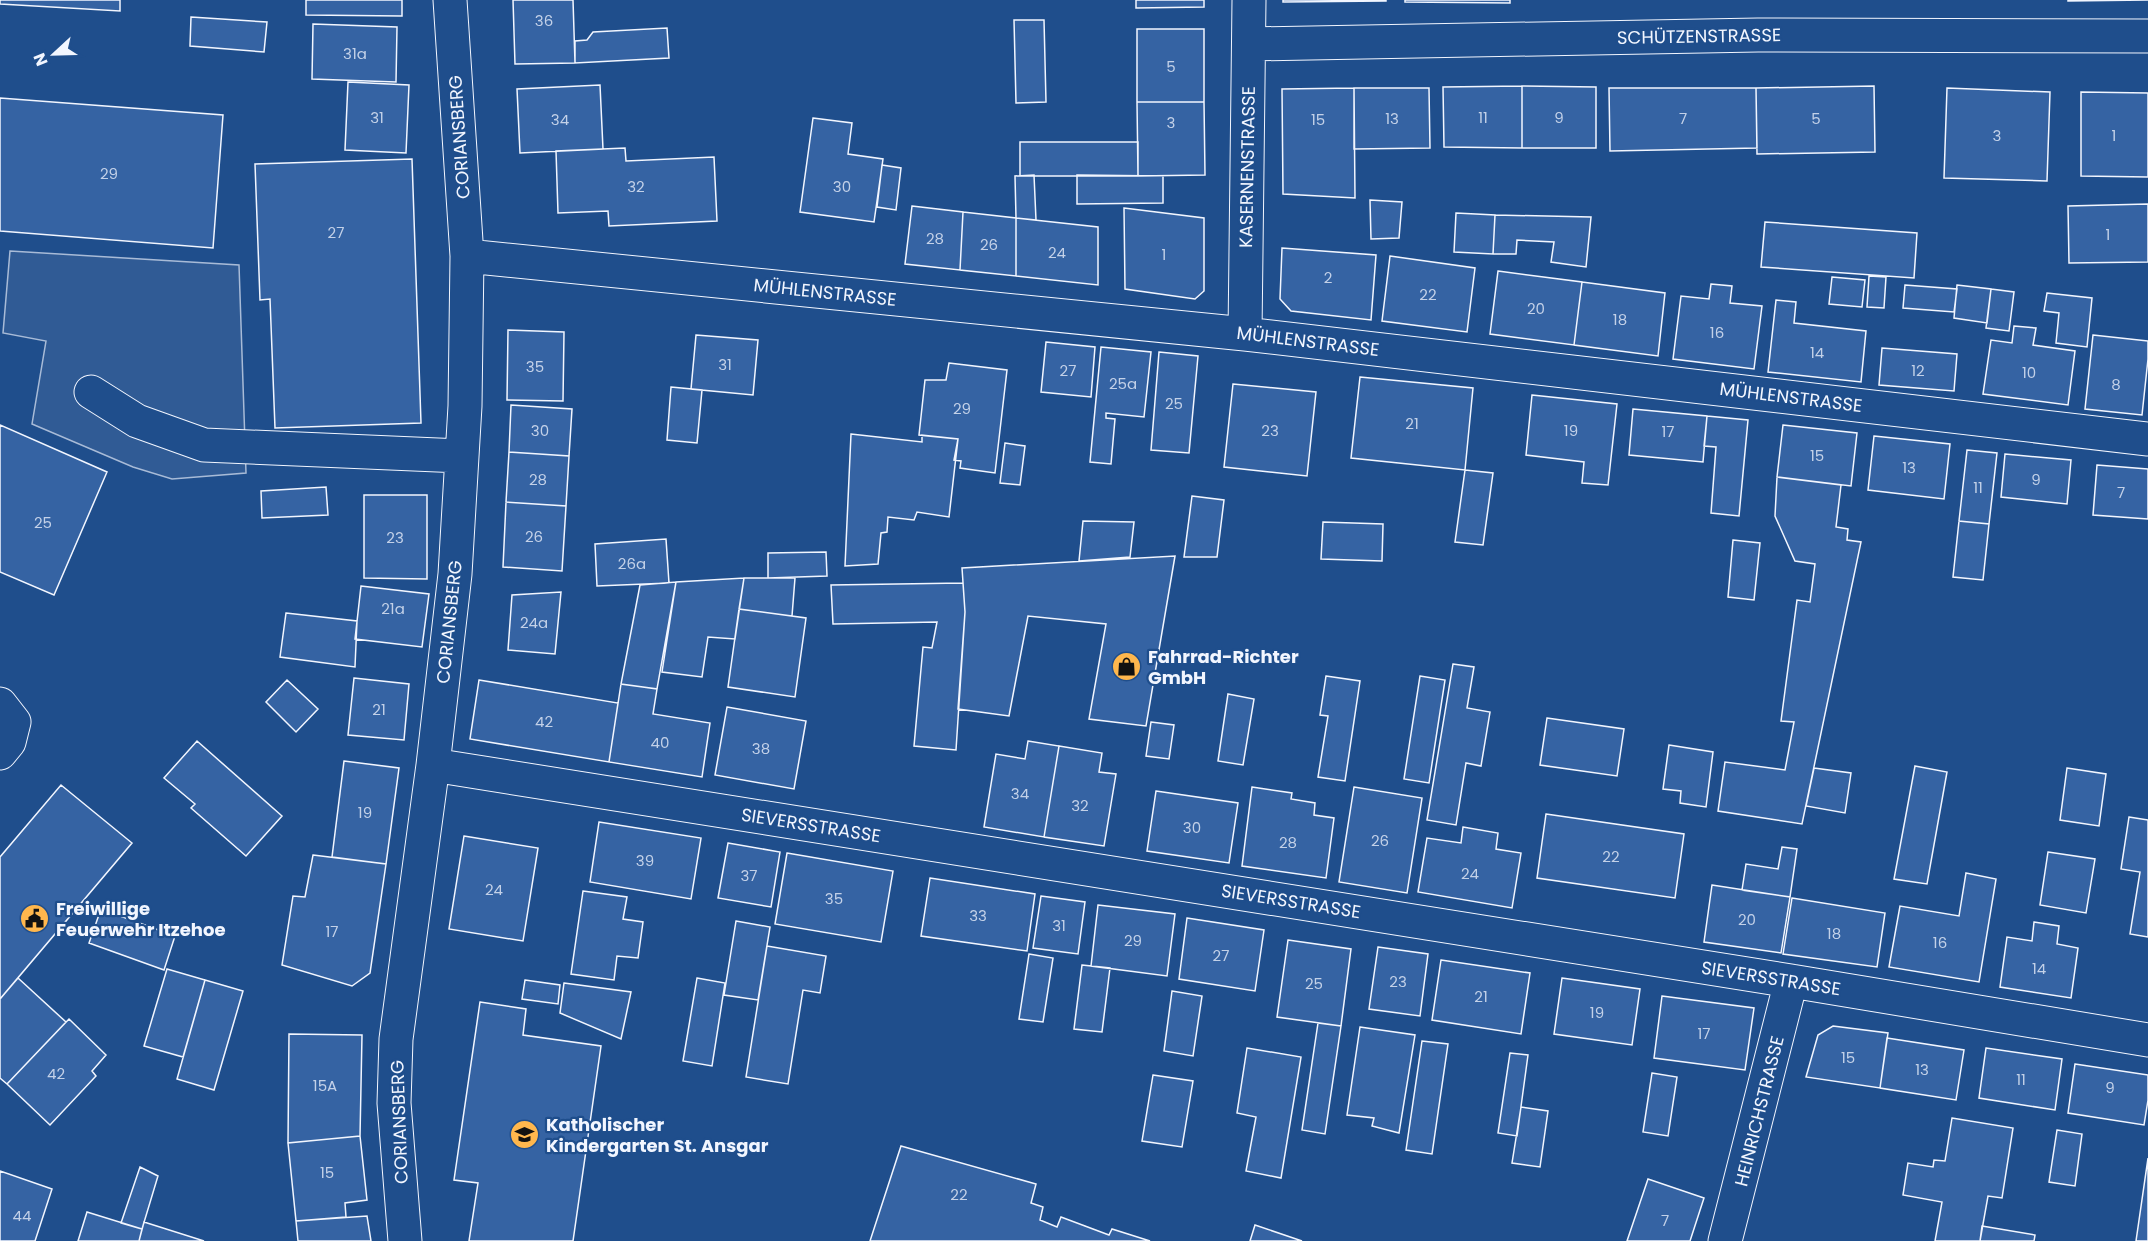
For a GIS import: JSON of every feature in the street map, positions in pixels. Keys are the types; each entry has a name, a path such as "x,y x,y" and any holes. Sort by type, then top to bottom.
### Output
{"street":[{"name":"CORIANSBERG","path":"405,1241 394,1103 396,1040 433,765 455,574 465,406 467,256 450,0"},
{"name":"KASERNENSTRASSE","path":"1245,334 1249,0"},
{"name":"SCHÜTZENSTRASSE","path":"1249,44 1758,35 2148,36"},
{"name":"MÜHLENSTRASSE","path":"467,256 1245,334 2148,439"},
{"path":"91,392 137,421 204,445 461,456"},
{"path":"0,704 14,722 9,742 0,753"},
{"name":"SIEVERSSTRASSE","path":"433,765 2148,1040"},
{"name":"HEINRICHSTRASSE","path":"1725,1241 1730,1229 1791,981"}],"shaded area":[{"path":"10,251 239,265 246,473 172,479 133,467 32,424 46,341 3,333"}],"building":[{"path":"0,0 120,0 120,11 0,4"},
{"path":"306,0 402,0 402,16 306,15"},
{"path":"513,0 573,0 575,63 515,64"},
{"path":"1136,0 1204,0 1204,7 1136,8"},
{"path":"1283,0 1386,0 1386,1 1283,2"},
{"path":"1405,0 1510,0 1510,3 1405,2"},
{"path":"2068,0 2148,0 2068,1"},
{"path":"191,17 267,22 264,52 190,46"},
{"path":"1014,20 1044,20 1046,102 1016,103"},
{"path":"313,24 397,27 396,82 312,79"},
{"path":"667,28 669,58 575,63 575,41 587,40 593,32"},
{"path":"1137,29 1204,29 1204,102 1137,102"},
{"path":"348,82 409,85 406,153 345,150"},
{"path":"600,85 603,149 520,153 517,89"},
{"path":"1522,86 1522,148 1444,147 1443,87"},
{"path":"1522,86 1596,87 1596,148 1522,148"},
{"path":"1874,86 1875,152 1757,154 1756,88"},
{"path":"1354,88 1429,88 1430,148 1354,149"},
{"path":"1354,88 1355,198 1283,194 1282,89"},
{"path":"1609,88 1756,88 1757,148 1610,151"},
{"path":"1947,88 2050,92 2047,181 1944,178"},
{"path":"2081,92 2148,93 2148,177 2081,176"},
{"path":"0,98 223,115 213,248 0,231"},
{"path":"1137,102 1204,102 1205,175 1138,176"},
{"path":"813,118 852,123 848,154 883,159 874,222 800,212"},
{"path":"1020,142 1138,142 1138,176 1020,176"},
{"path":"625,148 626,161 714,157 717,221 609,226 608,211 558,213 556,151"},
{"path":"412,159 421,423 275,428 270,299 260,300 255,164"},
{"path":"882,165 901,168 896,210 877,207"},
{"path":"1034,175 1036,220 1016,218 1015,176"},
{"path":"1077,175 1163,176 1163,203 1077,204"},
{"path":"1370,200 1402,202 1399,238 1371,239"},
{"path":"2148,204 2148,262 2069,263 2068,206"},
{"path":"912,206 963,212 960,270 905,264"},
{"path":"1124,208 1204,218 1204,291 1195,299 1125,289"},
{"path":"963,212 1016,218 1016,276 960,270"},
{"path":"1456,213 1495,215 1493,254 1454,252"},
{"path":"1495,215 1591,217 1586,267 1551,262 1554,242 1517,240 1516,254 1493,254"},
{"path":"1016,218 1098,227 1098,285 1016,276"},
{"path":"1765,222 1917,233 1914,278 1761,267"},
{"path":"1282,248 1376,255 1371,320 1291,311 1280,299"},
{"path":"1390,256 1475,268 1467,332 1382,321"},
{"path":"1498,271 1582,282 1574,345 1490,334"},
{"path":"1869,276 1886,277 1884,308 1867,307"},
{"path":"1832,277 1865,280 1862,307 1829,304"},
{"path":"1582,282 1665,293 1658,356 1574,345"},
{"path":"1711,284 1732,286 1730,303 1762,306 1754,369 1673,359 1681,296 1709,299"},
{"path":"1905,285 1957,289 1954,312 1903,308"},
{"path":"1957,285 1991,289 1987,323 1954,318"},
{"path":"1991,289 2014,292 2009,331 1986,328"},
{"path":"2047,293 2092,298 2087,347 2056,343 2059,313 2044,311"},
{"path":"1776,300 1796,302 1794,323 1866,331 1861,382 1768,372"},
{"path":"2014,326 2036,328 2033,345 2075,351 2068,405 1983,394 1991,340 2012,343"},
{"path":"508,330 564,332 563,401 507,400"},
{"path":"696,335 758,340 753,395 691,389"},
{"path":"2093,335 2148,341 2142,415 2085,409"},
{"path":"1046,342 1095,347 1091,397 1041,392"},
{"path":"1101,347 1151,352 1144,417 1106,413 1106,418 1115,419 1111,464 1090,462"},
{"path":"1882,348 1957,354 1954,391 1879,385"},
{"path":"1159,352 1198,356 1189,453 1151,450"},
{"path":"949,363 1007,370 995,473 960,468 961,461 954,460 958,439 919,435 925,380 946,380"},
{"path":"1360,377 1473,388 1465,470 1351,458"},
{"path":"1233,384 1316,392 1307,476 1224,467"},
{"path":"671,387 702,390 697,443 667,440"},
{"path":"1532,395 1617,404 1608,485 1582,483 1584,462 1526,455"},
{"path":"511,405 572,409 569,456 509,452"},
{"path":"1633,409 1707,416 1703,462 1629,455"},
{"path":"1707,416 1748,420 1739,516 1711,513 1716,447 1704,446"},
{"path":"0,425 107,472 54,595 0,572"},
{"path":"1783,425 1857,433 1851,486 1777,477"},
{"path":"851,434 922,442 922,435 958,439 949,517 917,512 914,520 888,517 887,532 881,533 878,564 845,566"},
{"path":"1874,436 1950,444 1944,499 1868,490"},
{"path":"1005,443 1025,446 1020,485 1000,483"},
{"path":"1967,450 1997,453 1989,524 1959,521"},
{"path":"509,452 569,456 566,506 506,502"},
{"path":"2005,454 2071,460 2067,504 2001,497"},
{"path":"2097,465 2148,469 2148,519 2093,515"},
{"path":"1465,470 1493,473 1483,545 1455,542"},
{"path":"1777,477 1841,485 1836,527 1848,529 1847,540 1861,542 1802,824 1718,811 1725,762 1785,770 1794,722 1781,721 1797,600 1810,602 1815,564 1795,561 1775,516"},
{"path":"326,487 328,515 262,518 261,491"},
{"path":"364,495 427,495 427,579 364,578"},
{"path":"1192,496 1224,500 1217,557 1184,557"},
{"path":"506,502 566,506 562,571 503,567"},
{"path":"1083,521 1134,522 1130,557 1079,561"},
{"path":"1959,521 1989,524 1983,580 1953,577"},
{"path":"1323,522 1383,524 1382,561 1321,559"},
{"path":"666,539 669,583 597,586 595,544"},
{"path":"1733,540 1760,543 1754,600 1728,597"},
{"path":"826,552 827,576 768,578 768,553"},
{"name":"Fahrrad-Richter GmbH","path":"1175,556 1146,726 1089,719 1106,624 1028,616 1009,716 958,709 965,612 962,568"},
{"path":"744,578 795,578 792,616 739,609"},
{"path":"744,578 735,639 708,637 702,677 662,672 676,582"},
{"path":"676,582 657,689 621,684 640,585"},
{"path":"963,583 965,612 956,750 914,746 923,647 932,648 937,622 833,624 831,585"},
{"path":"361,586 429,594 422,647 355,639"},
{"path":"561,592 555,654 508,650 512,595"},
{"path":"739,609 806,618 795,697 728,687"},
{"path":"286,613 357,621 355,667 280,657"},
{"path":"1453,664 1474,667 1467,708 1490,712 1481,766 1466,763 1456,825 1427,820"},
{"path":"1326,676 1360,681 1345,781 1318,777 1328,716 1320,715"},
{"path":"1420,676 1445,680 1429,783 1404,779"},
{"path":"354,678 409,684 404,740 348,735"},
{"path":"287,680 318,709 296,732 266,702"},
{"path":"479,680 618,703 609,762 470,739"},
{"path":"621,684 657,689 653,714 710,723 702,777 609,762"},
{"path":"1228,694 1254,699 1243,765 1218,761"},
{"path":"727,707 806,721 794,789 715,775"},
{"path":"1547,718 1624,729 1617,776 1540,765"},
{"path":"1151,722 1174,725 1169,759 1146,756"},
{"path":"197,741 282,816 246,856 191,808 195,804 164,778"},
{"path":"1028,741 1059,746 1044,837 984,827 996,754 1025,759"},
{"path":"1669,745 1713,752 1706,807 1680,803 1681,791 1663,789"},
{"path":"1059,746 1102,753 1099,772 1116,774 1104,846 1044,837"},
{"path":"344,761 399,768 386,864 332,857"},
{"path":"1915,766 1947,772 1927,884 1894,879"},
{"path":"1814,768 1851,773 1845,813 1806,806"},
{"path":"2067,768 2106,774 2099,826 2060,820"},
{"name":"Freiwillige Feuerwehr Itzehoe","path":"61,785 132,843 0,999 0,857"},
{"path":"1252,787 1292,793 1291,799 1315,803 1314,815 1334,818 1326,878 1242,866"},
{"path":"1354,787 1422,798 1407,893 1339,882"},
{"path":"1156,791 1238,803 1229,863 1147,851"},
{"path":"1546,814 1684,834 1675,898 1537,878"},
{"path":"2129,817 2148,820 2148,937 2130,934 2140,872 2121,869"},
{"path":"599,822 701,838 691,899 590,882"},
{"path":"1463,827 1498,833 1496,849 1521,853 1512,908 1418,892 1427,838 1461,843"},
{"path":"464,836 538,848 523,941 449,929"},
{"path":"728,843 780,852 771,907 718,898"},
{"path":"1782,847 1797,849 1790,897 1742,890 1746,864 1778,869"},
{"path":"2048,852 2095,859 2086,913 2040,905"},
{"path":"787,853 893,871 881,942 775,924"},
{"path":"313,855 386,864 370,973 352,986 282,965 293,896 305,897"},
{"path":"1966,873 1996,879 1979,982 1889,967 1900,906 1959,916"},
{"path":"930,878 1035,894 1027,951 921,936"},
{"path":"1712,885 1790,897 1781,953 1704,942"},
{"path":"583,891 627,897 623,919 643,922 638,958 617,956 614,980 571,974"},
{"path":"1041,896 1085,902 1078,954 1033,948"},
{"path":"1792,898 1885,913 1877,967 1783,954"},
{"path":"1098,905 1175,914 1167,976 1091,966"},
{"path":"101,909 175,936 164,970 89,943"},
{"path":"1187,918 1264,930 1255,991 1179,979"},
{"path":"736,921 770,927 758,1000 724,995"},
{"path":"2034,922 2059,926 2057,944 2078,948 2071,998 2000,987 2007,937 2032,941"},
{"path":"1288,940 1351,949 1341,1026 1277,1017"},
{"path":"767,946 826,956 820,993 803,990 788,1084 746,1077"},
{"path":"1378,947 1428,954 1420,1016 1369,1009"},
{"path":"1029,954 1053,958 1043,1022 1019,1019"},
{"path":"1441,960 1530,973 1521,1034 1432,1020"},
{"path":"1082,965 1110,968 1102,1032 1074,1029"},
{"path":"167,969 205,980 183,1057 144,1046"},
{"path":"18,978 66,1022 7,1084 0,1078 0,999"},
{"path":"697,978 725,983 712,1066 683,1061"},
{"path":"1562,978 1640,989 1632,1045 1554,1034"},
{"path":"205,980 243,991 214,1090 177,1079"},
{"path":"525,980 560,985 558,1004 522,999"},
{"path":"564,983 631,992 621,1039 560,1013"},
{"path":"1172,991 1202,996 1193,1056 1164,1051"},
{"path":"1662,996 1754,1008 1745,1070 1654,1058"},
{"name":"Katholischer Kindergarten St. Ansgar","path":"480,1002 526,1009 523,1035 601,1046 573,1241 469,1241 478,1183 454,1180"},
{"path":"69,1019 106,1055 92,1071 96,1076 50,1125 7,1084"},
{"path":"1318,1023 1341,1026 1325,1134 1302,1130"},
{"path":"1833,1026 1888,1033 1880,1088 1806,1077 1818,1035"},
{"path":"1360,1027 1415,1035 1399,1133 1372,1126 1374,1118 1347,1115"},
{"path":"289,1034 362,1035 360,1136 288,1143"},
{"path":"1887,1038 1964,1050 1956,1100 1880,1088"},
{"path":"1422,1041 1448,1044 1432,1154 1406,1150"},
{"path":"1247,1048 1301,1057 1281,1178 1246,1171 1256,1117 1237,1113"},
{"path":"1986,1048 2062,1059 2055,1110 1979,1098"},
{"path":"1510,1053 1528,1055 1517,1136 1498,1133"},
{"path":"2075,1064 2148,1075 2148,1100 2144,1125 2068,1113"},
{"path":"1652,1073 1677,1077 1668,1136 1643,1132"},
{"path":"1153,1075 1193,1081 1182,1147 1142,1141"},
{"path":"1521,1107 1548,1111 1540,1167 1512,1163"},
{"path":"1952,1118 2013,1128 2002,1198 1988,1196 1980,1241 1935,1241 1942,1202 1903,1195 1908,1163 1933,1167 1934,1160 1945,1161"},
{"path":"2057,1130 2082,1134 2075,1186 2049,1182"},
{"path":"360,1136 367,1200 345,1203 346,1217 296,1221 288,1143"},
{"path":"901,1146 1036,1184 1031,1203 1043,1207 1040,1220 1057,1227 1061,1217 1109,1235 1112,1229 1150,1241 870,1241"},
{"path":"2148,1158 2148,1241 2136,1241"},
{"path":"140,1167 158,1176 142,1229 121,1223"},
{"path":"0,1171 52,1189 35,1241 0,1241"},
{"path":"1648,1179 1704,1198 1690,1241 1627,1241"},
{"path":"87,1212 142,1229 139,1241 78,1241"},
{"path":"367,1216 371,1241 298,1241 296,1221"},
{"path":"144,1222 204,1241 139,1241"},
{"path":"1255,1225 1302,1241 1250,1241"},
{"path":"1982,1226 2035,1235 2034,1241 1980,1241"}],"place":[{"name":"Fahrrad-Richter GmbH","path":"1127,666"},
{"name":"Freiwillige Feuerwehr Itzehoe","path":"35,918"},
{"name":"Katholischer Kindergarten St. Ansgar","path":"525,1134"}]}
